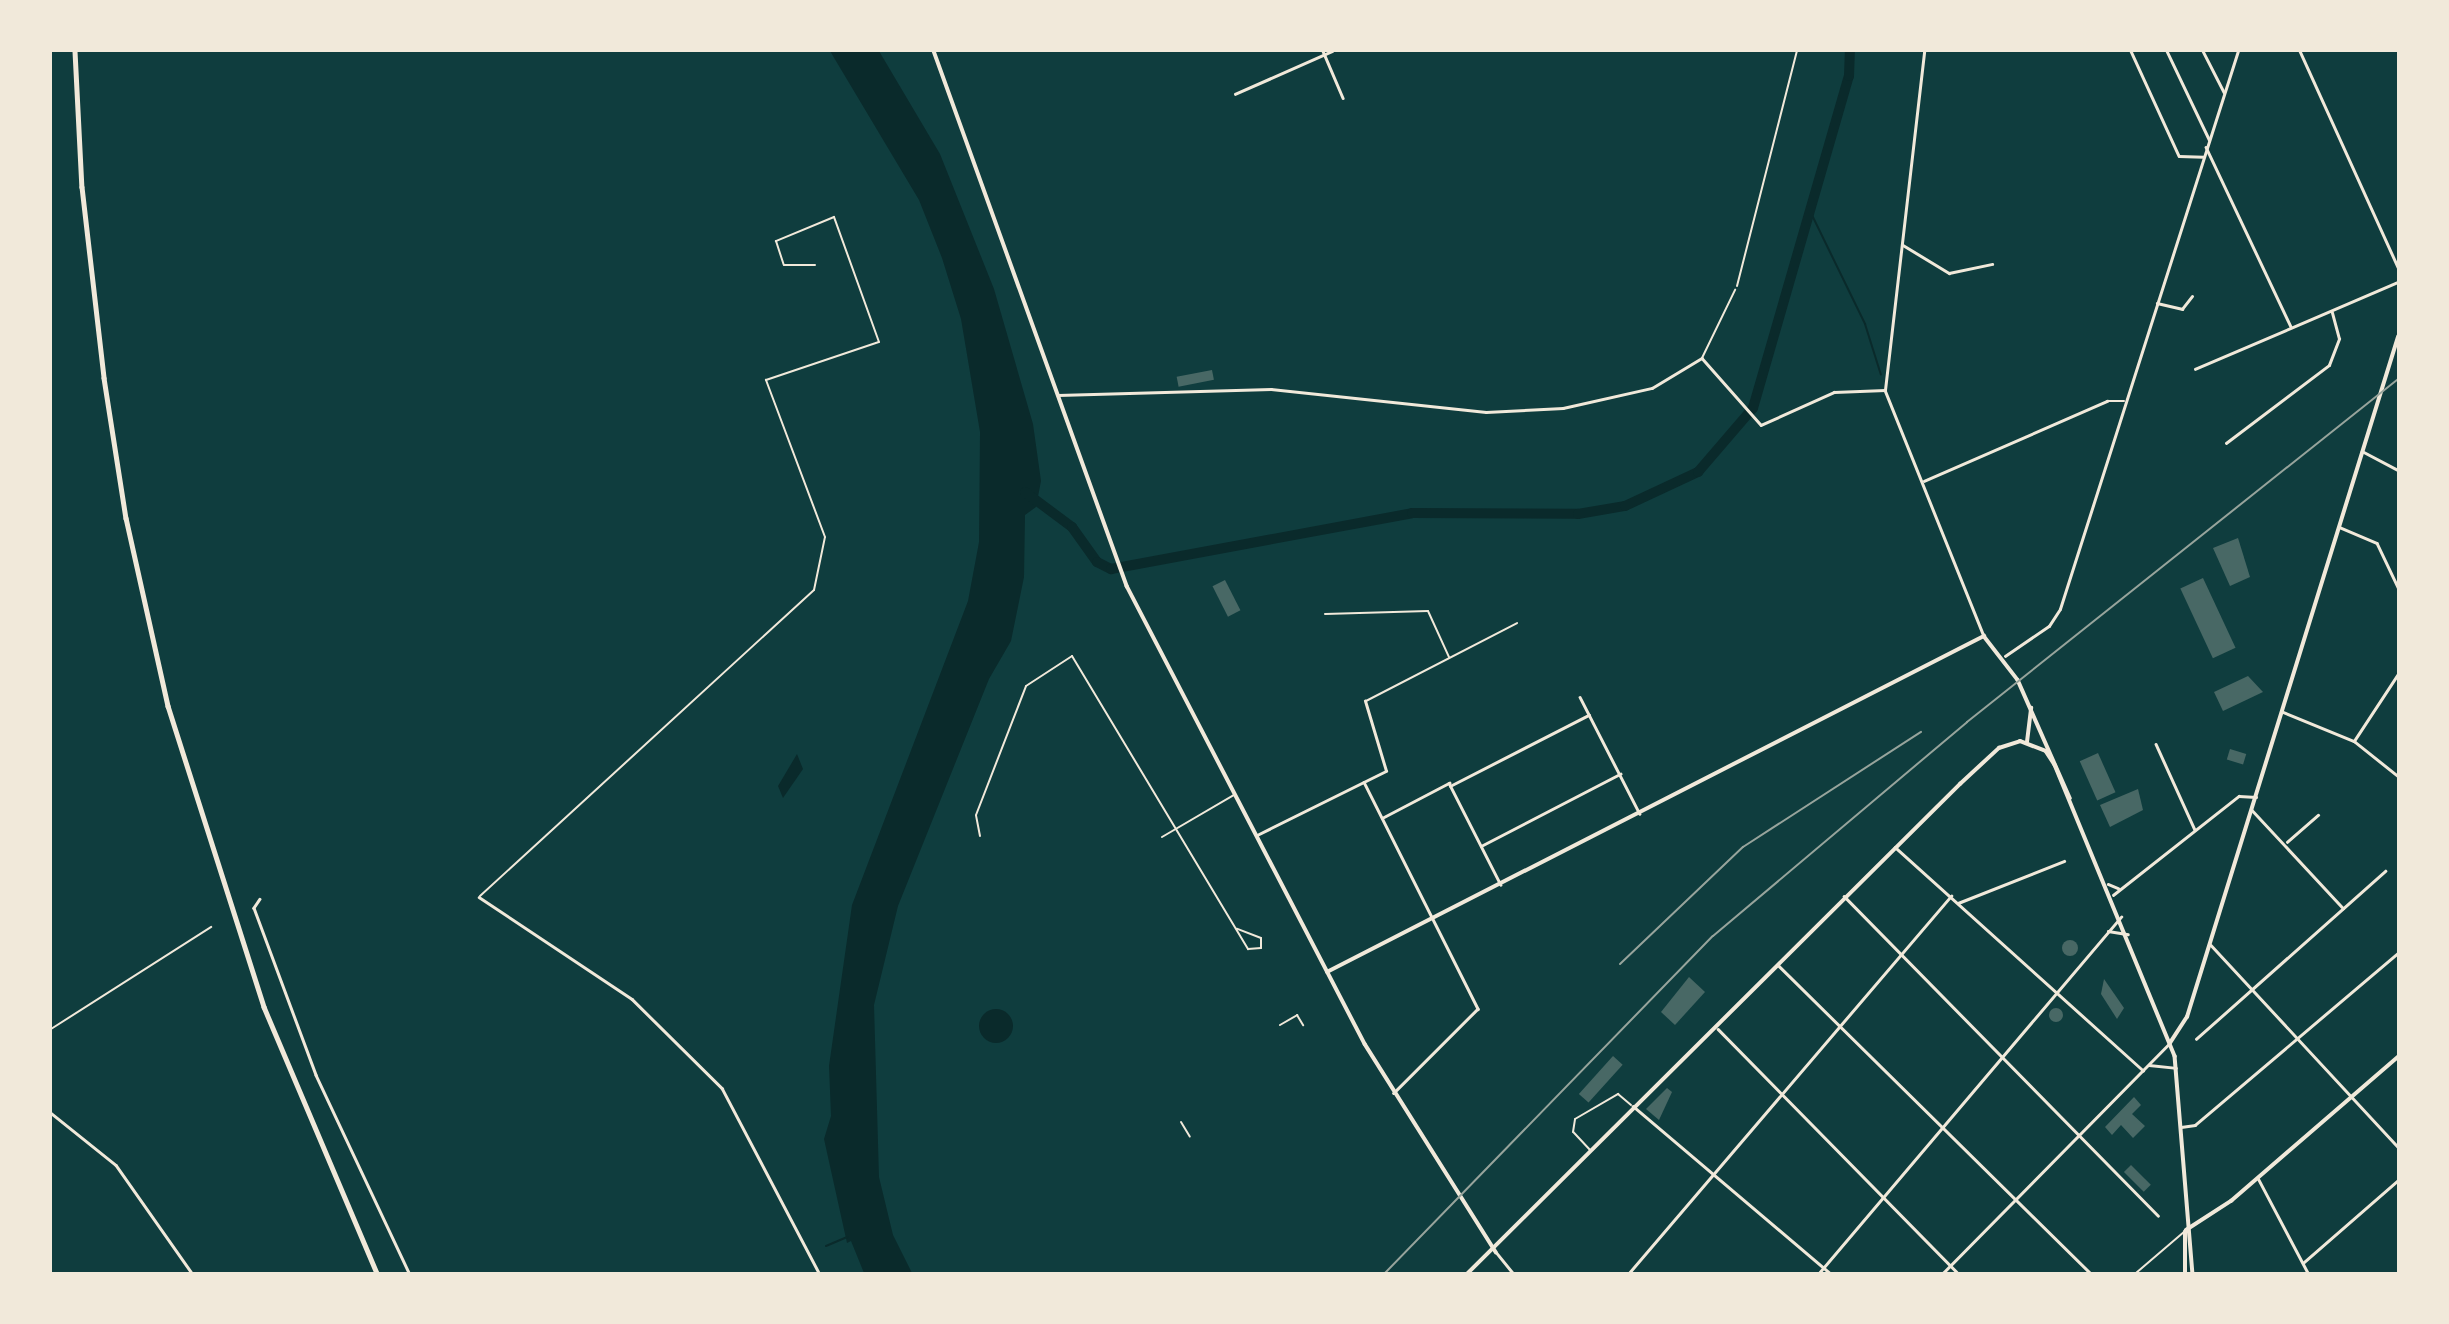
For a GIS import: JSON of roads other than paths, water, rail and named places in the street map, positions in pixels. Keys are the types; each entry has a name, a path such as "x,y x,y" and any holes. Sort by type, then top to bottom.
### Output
{"main road":[{"path":"75,51 90,267 126,518 185,769 285,1062 377,1273"},
{"path":"934,51 1124,578 1326,973 1394,1093 1496,1252"},
{"path":"2170,1043 2185,1024 2398,337"},
{"path":"1326,973 1984,636 2005,656 2031,706 2070,798"},
{"path":"2027,742 2031,706"},
{"path":"1468,1273 1496,1252 1633,1106 1718,1029 1844,897 1996,750 2027,742 2051,756 2113,895 2178,1069 2186,1230 2185,1273"},
{"path":"2186,1230 2258,1178 2398,1057"},
{"path":"2186,1230 2193,1273"}],"street":[{"path":"1235,94 1323,52 1332,51"},
{"path":"1924,51 1885,390 1924,481 1984,636"},
{"path":"2131,51 2179,156 2203,157"},
{"path":"2167,51 2209,139"},
{"path":"2203,51 2224,92"},
{"path":"2005,656 2049,626 2060,609 2124,401 2238,51"},
{"path":"2300,51 2398,267"},
{"path":"1323,52 1343,99"},
{"path":"2206,147 2291,327"},
{"path":"815,265 784,265 776,241 834,217 842,223 879,342 766,380 825,537 814,590 479,897 632,999 722,1088 819,1273"},
{"path":"1903,245 1949,273 1992,264"},
{"path":"2195,369 2398,282"},
{"path":"1058,395 1271,389 1486,412 1563,408 1652,387 1702,358 1735,290"},
{"path":"2157,303 2182,309 2192,296"},
{"path":"2226,443 2332,361 2339,339 2331,312"},
{"path":"1702,358 1762,425 1833,392 1885,390"},
{"path":"1924,481 2107,401 2124,401"},
{"path":"2362,451 2398,470"},
{"path":"2339,527 2377,543 2398,587"},
{"path":"1325,614 1428,611 1449,658"},
{"path":"1257,835 1364,782 1387,767 1365,701 1517,623"},
{"path":"980,836 976,815 1026,686 1067,656 1085,669 1237,929 1252,951 1261,948 1261,938 1237,929"},
{"path":"2354,741 2398,674"},
{"path":"1580,697 1640,814"},
{"path":"2282,712 2354,741 2398,776"},
{"path":"1382,818 1589,715"},
{"path":"2156,744 2195,830"},
{"path":"1481,846 1620,774"},
{"path":"1364,782 1478,1010 1394,1093"},
{"path":"1450,786 1501,885"},
{"path":"1162,836 1236,794"},
{"path":"2113,895 2118,888 2239,796 2256,797"},
{"path":"2252,810 2287,842 2343,908"},
{"path":"2287,842 2318,815"},
{"path":"1895,847 2143,1070"},
{"path":"1958,903 2064,861"},
{"path":"2196,1039 2385,871"},
{"path":"2108,884 2118,888"},
{"path":"1629,1273 1951,896"},
{"path":"1844,897 2158,1216"},
{"path":"260,899 254,908 316,1075 409,1273"},
{"path":"1819,1273 2105,932 2121,917"},
{"path":"51,1028 211,927"},
{"path":"2105,932 2128,934"},
{"path":"2210,945 2254,987 2398,1147"},
{"path":"2182,1127 2195,1125 2398,953"},
{"path":"1778,965 2090,1273"},
{"path":"1718,1029 1958,1273"},
{"path":"1943,1273 2170,1043"},
{"path":"2149,1065 2178,1069"},
{"path":"1592,1151 1573,1132 1575,1119 1618,1094 1830,1273"},
{"path":"51,1113 116,1165 192,1273"},
{"path":"2258,1178 2308,1273"},
{"path":"2303,1263 2398,1180"},
{"path":"2136,1273 2186,1230"},
{"path":"1496,1252 1513,1273"}],"water":[{"path":"830,51 879,51 940,154 994,289 1033,424 1041,481 1036,507 1025,515 1024,577 1011,641 989,679 898,906 874,1005 879,1177 893,1235 912,1273 864,1273 851,1241 847,1243 824,1139 831,1116 829,1066 852,905 968,601 979,542 980,432 961,319 942,258 919,200"},
{"path":"797,754 803,769 783,798 778,786"},
{"path":"996,1009 1008,1014 1013,1026 1008,1038 996,1043 984,1038 979,1026 984,1014"}],"waterway":[{"path":"1025,492 1072,527 1097,562 1111,569 1412,513 1578,514 1625,506 1698,472 1753,408 1849,76 1850,51"},
{"path":"1809,209 1865,324 1881,375"},
{"path":"826,1246 847,1237"}],"railway":[{"path":"1385,1273 1713,936 1967,722 2398,379"},
{"path":"1620,964 1743,847 1921,732"}]}
